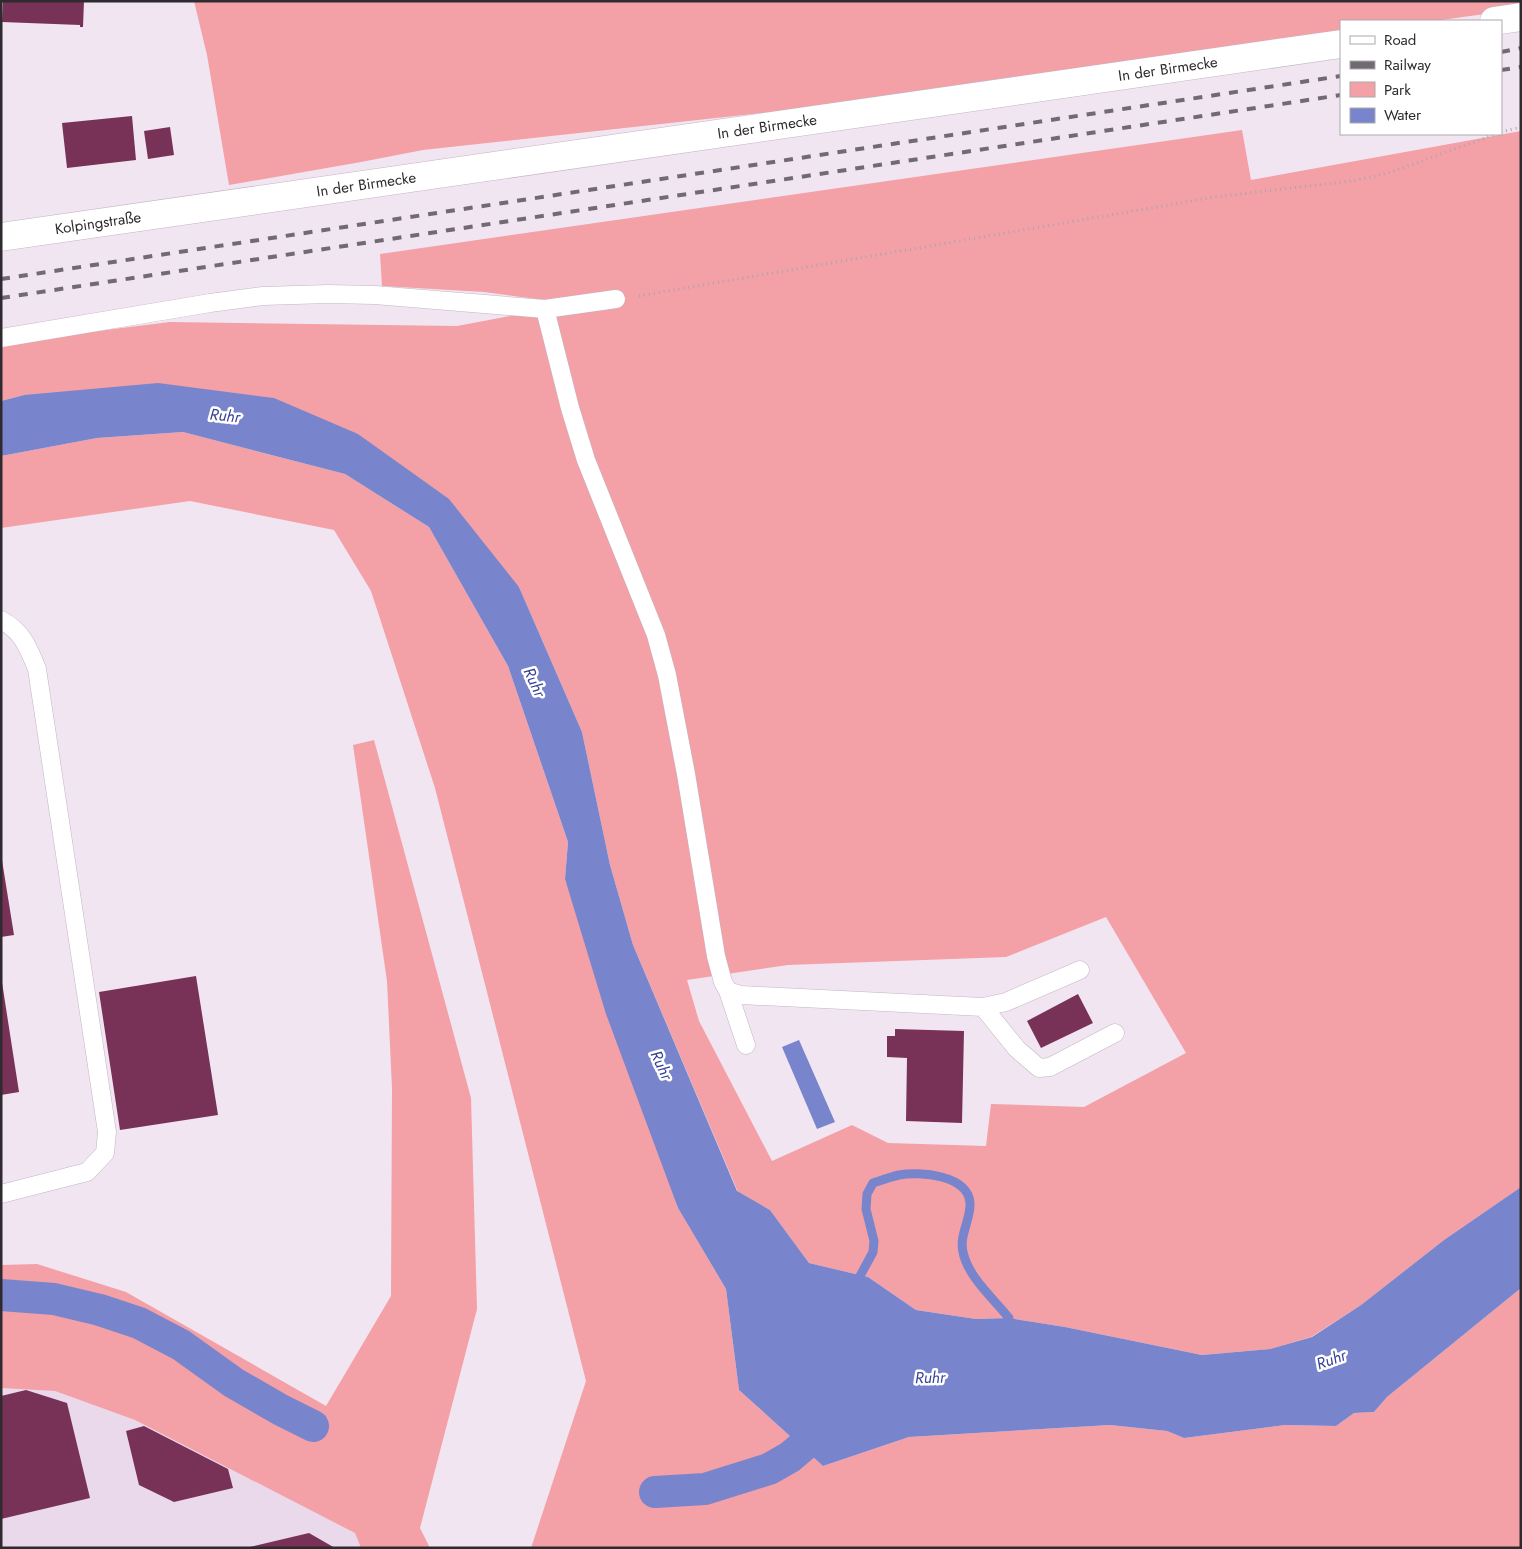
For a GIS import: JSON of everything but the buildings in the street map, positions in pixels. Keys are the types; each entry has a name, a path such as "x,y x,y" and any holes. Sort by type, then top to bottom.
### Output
{"street":[{"path":"1501,20 1521,17"},
{"name":"In der Birmecke","path":"194,208 1340,44"},
{"name":"Kolpingstraße","path":"1,237 194,208"}],"lane":[{"path":"1,338 263,296 375,295 545,309 616,299"},
{"path":"545,309 570,408 586,460 656,635 667,675 686,774 716,956 723,982 728,991 746,1045"},
{"path":"1,620 12,626 25,641 37,669 107,1132 105,1153 87,1172 1,1194"},
{"path":"728,991 741,995 983,1007 1006,1002 1080,970"},
{"path":"983,1007 1017,1049 1039,1068 1050,1066 1115,1033"}],"path":[{"path":"1502,132 1521,127"},
{"path":"616,299 686,289 1215,197 1350,182 1400,169 1493,135"}],"shaded area":[{"path":"1,1388 55,1391 135,1420 356,1533 361,1548 1,1548"}],"green space":[{"path":"194,1 1521,1 1521,9 1441,20 1340,20 1340,35 945,93 423,150 229,185 207,55"},
{"path":"1242,130 1251,180 1521,131 1521,1187 1444,1240 1361,1305 1311,1337 1270,1349 1202,1355 1065,1327 1009,1318 976,1319 916,1310 868,1277 809,1263 770,1210 738,1192 633,945 610,865 582,732 519,587 358,434 24,395 1,401 1,343 170,322 457,326 574,304 484,292 382,286 380,254","holes":["1106,917 1186,1053 1084,1107 991,1104 986,1146 888,1143 852,1125 772,1161 699,1021 687,980 788,965 1006,957"]},
{"path":"183,432 345,474 429,527 508,666 568,842 565,879 678,1208 726,1289 739,1390 823,1466 909,1437 1110,1425 1167,1431 1184,1438 1285,1425 1336,1426 1354,1413 1374,1412 1387,1397 1521,1288 1521,1548 531,1548 586,1381 435,788 371,591 334,530 190,501 1,528 1,456 97,438"},
{"path":"374,740 471,1098 477,1309 420,1528 430,1548 361,1548 355,1533 135,1420 55,1391 1,1388 1,1306 53,1307 54,1289 1,1285 1,1265 37,1264 126,1292 326,1406 391,1296 392,1088 387,981 353,745"}],"water":[{"name":"Ruhr","path":"158,383 274,398 358,434 449,499 519,587 582,732 610,865 633,945 737,1191 770,1210 809,1263 868,1277 916,1310 976,1319 1009,1318 1065,1327 1202,1355 1270,1349 1312,1337 1361,1305 1444,1240 1521,1187 1521,1288 1387,1397 1374,1412 1354,1413 1336,1426 1285,1425 1184,1438 1167,1431 1110,1425 909,1437 823,1466 739,1390 726,1289 678,1208 606,1014 565,879 568,842 508,666 429,527 345,474 183,432 97,438 1,456 1,401 24,395"},
{"path":"799,1040 835,1122 817,1129 782,1047"}],"waterway":[{"path":"860,1276 873,1252 874,1241 866,1209 867,1194 873,1183 908,1174 942,1177 961,1186 967,1194 970,1209 962,1246 966,1261 982,1287 1009,1318"},
{"path":"1,1295 54,1299 100,1310 139,1323 181,1345 234,1383 313,1426"},
{"path":"655,1492 705,1489 769,1469 790,1457 836,1418"}],"railway":[{"path":"1502,52 1521,48"},
{"path":"1502,70 1521,67"},
{"path":"1,279 1340,76"},
{"path":"1,298 1340,95"}]}
